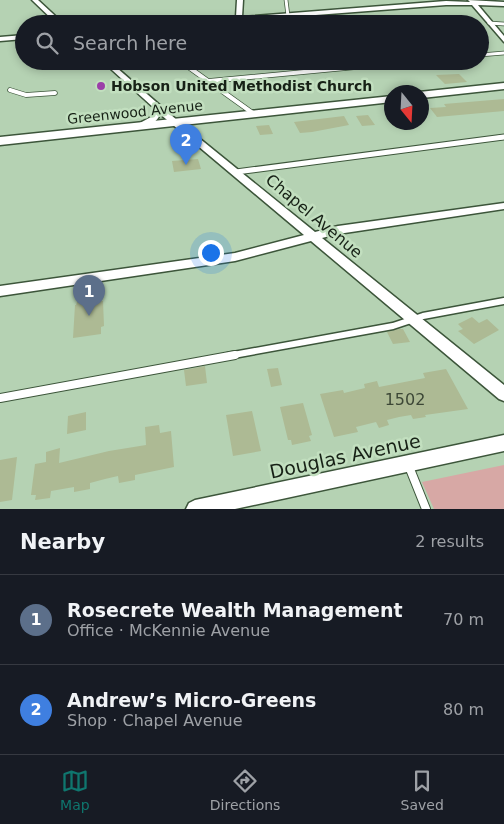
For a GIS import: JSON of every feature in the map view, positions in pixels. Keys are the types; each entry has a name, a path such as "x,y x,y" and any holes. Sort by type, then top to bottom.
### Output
{"street":[{"path":"35,0 52,15"},
{"path":"239,15 240,0"},
{"path":"472,2 482,15"},
{"path":"301,15 472,2 504,4"},
{"path":"490,25 504,40"},
{"path":"0,39 15,38"},
{"name":"Chapel Avenue","path":"115,70 158,108 504,394"},
{"path":"429,94 504,86"},
{"name":"Greenwood Avenue","path":"0,141 384,100"},
{"path":"141,126 154,118 158,108"},
{"path":"0,291 235,257 338,230 504,206"},
{"name":"Douglas Avenue","path":"195,509 407,462 504,443"}],"lane":[{"path":"286,0 288,15"},
{"path":"490,25 504,24"},
{"path":"489,54 504,53"},
{"path":"193,70 254,114"},
{"path":"208,81 324,70"},
{"path":"10,90 15,93 55,93"},
{"path":"236,172 504,138"},
{"path":"0,398 393,326 423,316 504,301"},
{"path":"407,462 426,509"}],"shaded area":[{"path":"504,465 504,509 434,509 422,482"}],"building":[{"path":"459,74 467,82 445,84 436,75"},
{"path":"504,99 504,111 437,117 430,108 446,107 444,104"},
{"path":"368,115 375,125 362,126 356,116"},
{"path":"344,116 349,125 312,132 300,133 294,122"},
{"path":"269,125 273,134 260,135 256,126"},
{"path":"198,159 201,169 174,172 172,161"},
{"path":"101,298 101,301 103,301 104,326 101,327 101,334 73,338 75,305 77,302"},
{"path":"472,317 479,323 487,319 499,330 474,344 458,331 463,329 458,324"},
{"path":"403,329 410,342 393,344 387,332"},
{"path":"205,366 207,383 186,386 184,370"},
{"path":"278,368 282,385 271,387 267,369"},
{"path":"446,369 468,409 425,415 426,417 413,419 411,415 399,417 387,420 389,425 379,428 376,422 356,427 358,432 334,437 320,394 343,390 344,393 365,388 364,384 377,381 379,387 425,378 423,373"},
{"path":"303,403 312,435 309,436 311,441 292,445 291,440 288,440 280,407"},
{"path":"252,411 261,451 233,456 226,415"},
{"path":"86,412 86,430 67,434 68,416"},
{"path":"159,425 160,433 171,431 174,467 135,475 135,480 119,483 118,476 105,479 90,483 90,489 74,492 74,487 51,491 50,498 35,500 36,495 31,495 35,464 46,462 46,452 60,448 59,463 109,451 146,445 145,427"},
{"path":"17,457 12,500 0,502 0,460"}],"place":[{"name":"Hobson United Methodist Church","path":"101,86"},
{"name":"Andrew’s Micro-Greens","path":"186,165"},
{"name":"Rosecrete Wealth Management","path":"89,316"}]}
